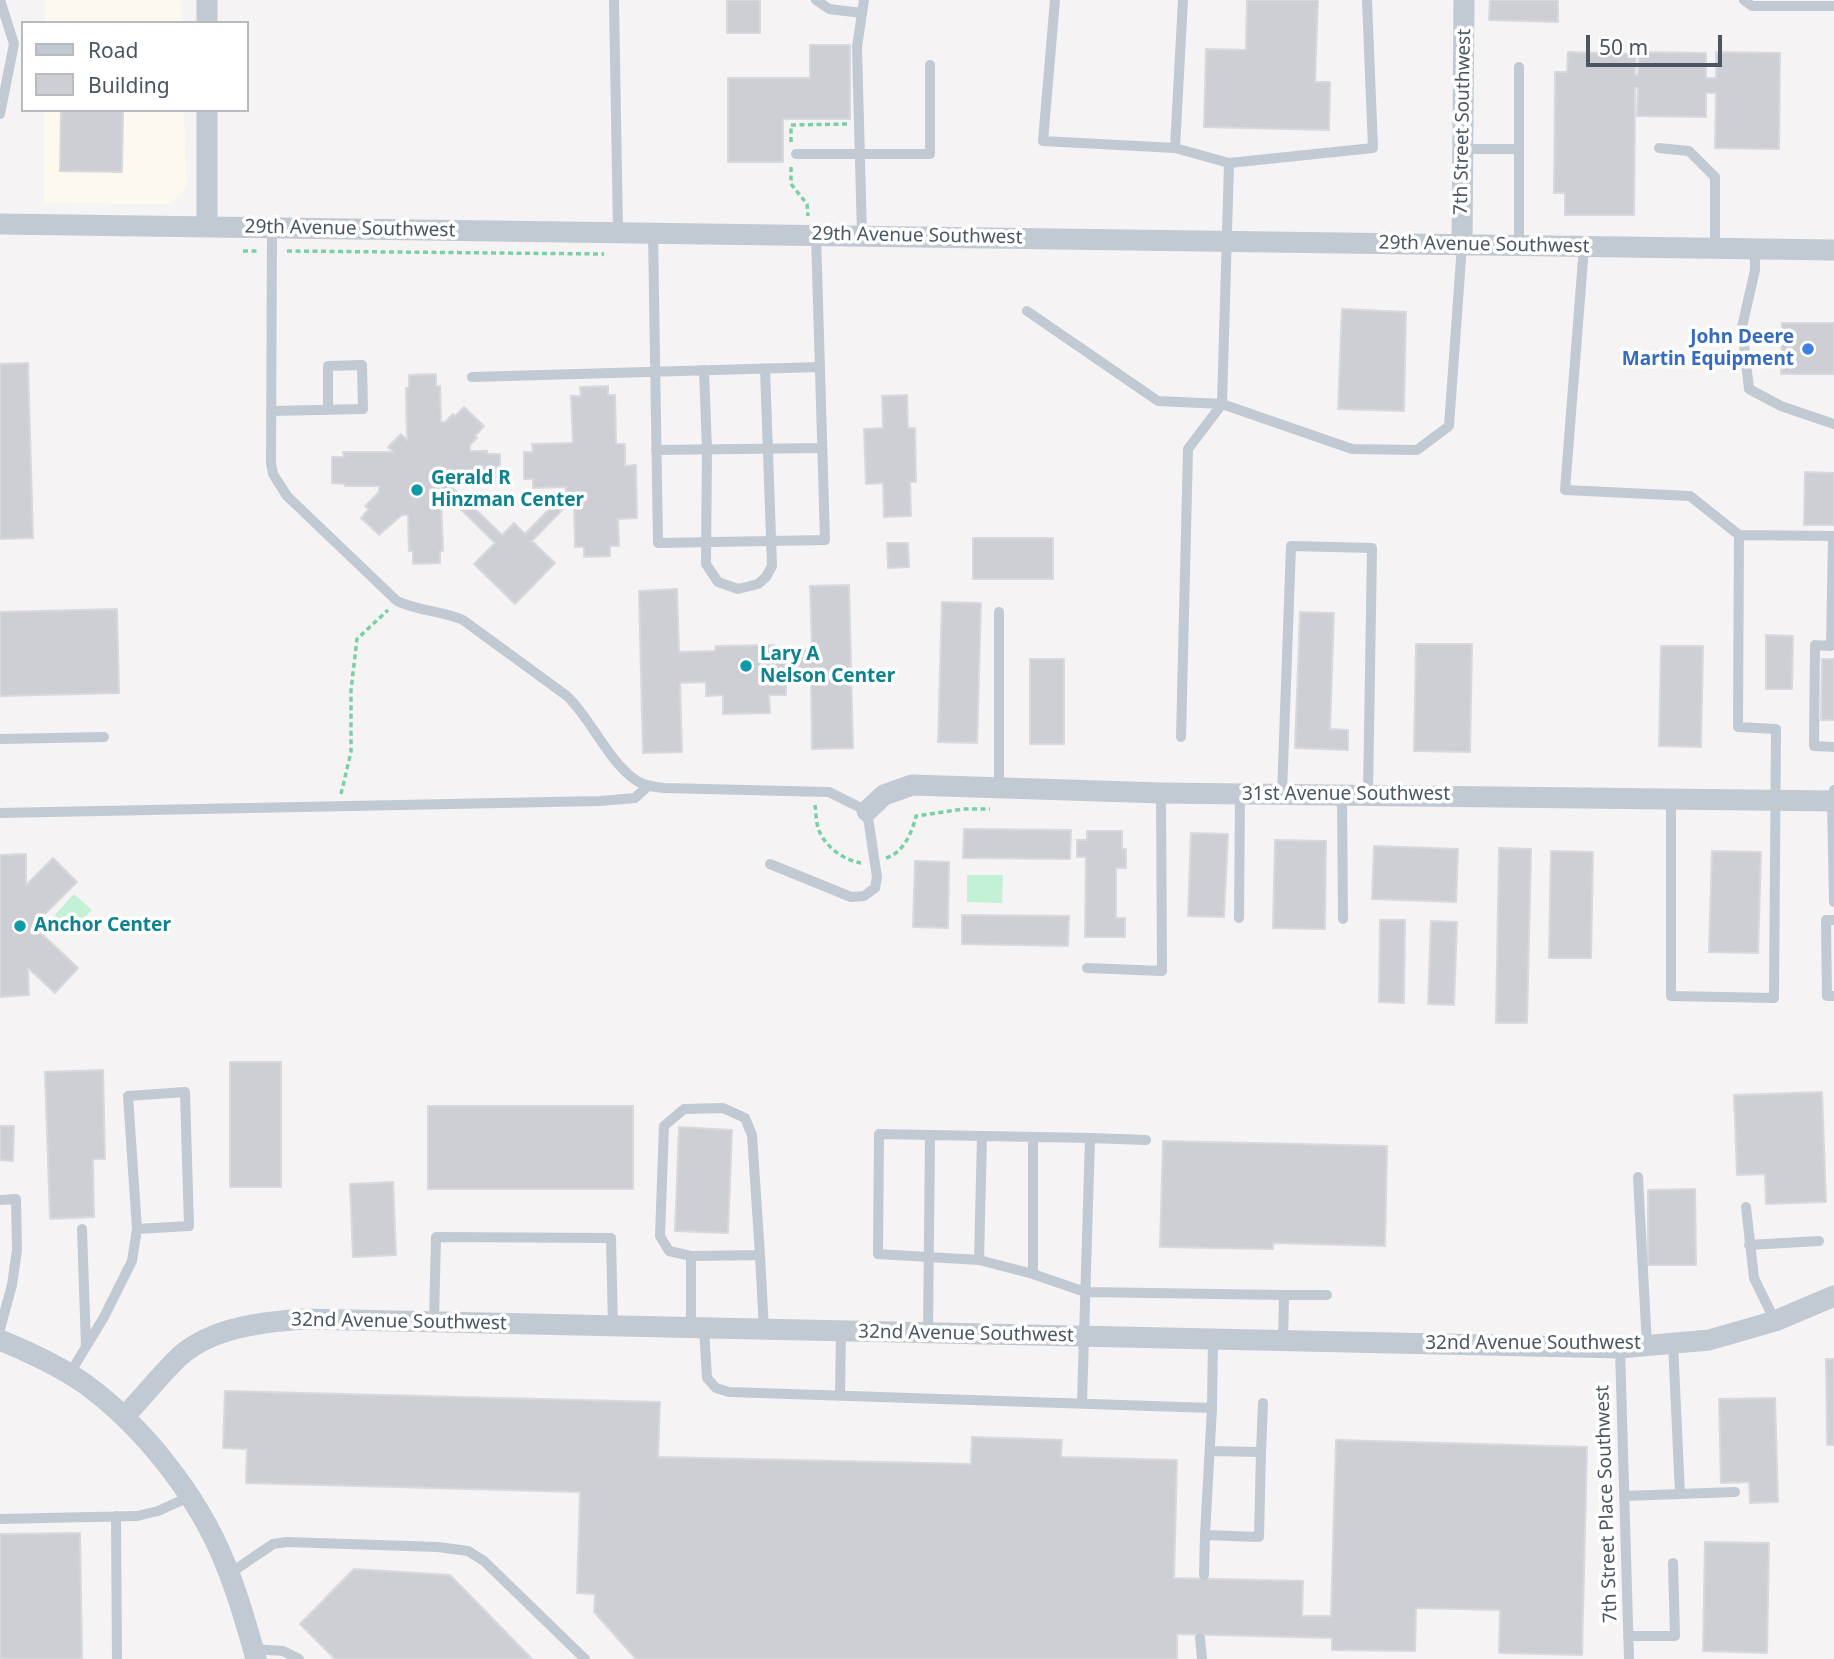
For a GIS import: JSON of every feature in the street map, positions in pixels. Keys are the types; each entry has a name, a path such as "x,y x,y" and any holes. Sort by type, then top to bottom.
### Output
{"street":[{"path":"207,0 207,21"},
{"name":"7th Street Southwest","path":"1462,245 1464,0"},
{"path":"207,112 207,227"},
{"name":"29th Avenue Southwest","path":"0,224 1834,250"},
{"name":"31st Avenue Southwest","path":"867,811 884,795 912,785 1161,793 1777,801 1833,797"},
{"name":"32nd Avenue Southwest","path":"124,1417 182,1355 218,1334 257,1322 304,1319 434,1321 1620,1348 1709,1340 1775,1321 1834,1296"},
{"path":"0,1340 27,1351 84,1383 124,1417 159,1457 202,1517 229,1574 254,1654"}],"lane":[{"path":"0,0 14,44 0,114"},
{"path":"614,0 618,232"},
{"path":"816,0 829,9 862,13"},
{"path":"862,235 857,47 864,0"},
{"path":"1055,0 1043,141 1175,148 1229,163 1373,148 1367,0"},
{"path":"1175,148 1183,0"},
{"path":"1744,0 1752,6 1834,6"},
{"path":"796,154 930,154 930,65"},
{"path":"1518,67 1519,246"},
{"path":"1658,148 1689,151 1715,177 1715,248"},
{"path":"1462,149 1519,149"},
{"path":"1181,737 1188,449 1222,404 1229,163"},
{"path":"272,228 271,463 279,485 287,496 397,601 418,609 450,614 463,620 545,678 580,708 628,773 648,786 828,792 867,811 875,862 875,888 864,896 850,897 770,864"},
{"path":"653,232 658,543 825,540 816,235"},
{"path":"1027,311 1158,401 1222,404 1352,449 1417,450 1449,426 1462,245"},
{"path":"1584,247 1565,490 1690,496 1739,535 1834,536 1832,646 1815,645 1814,746 1834,747"},
{"path":"1755,249 1755,270 1742,327 1749,388 1781,407 1834,424"},
{"path":"271,411 328,410 363,409 362,365 328,366 328,410"},
{"path":"472,377 820,367"},
{"path":"704,370 707,450 705,554 711,574 727,587 738,589 758,584 772,566 765,369"},
{"path":"656,450 822,448"},
{"path":"1671,799 1671,996 1774,998 1776,729 1738,727 1739,535"},
{"path":"1282,794 1291,546 1372,548 1368,794"},
{"path":"999,612 999,788"},
{"path":"0,739 104,737"},
{"path":"0,813 600,801 635,798 648,786"},
{"path":"1087,968 1162,971 1161,793"},
{"path":"1238,918 1240,794"},
{"path":"1342,794 1343,919"},
{"path":"1833,797 1834,902"},
{"path":"1834,920 1826,920 1827,996 1834,996"},
{"path":"69,1375 132,1261 137,1229 128,1096 185,1092 189,1226 137,1229"},
{"path":"760,1255 691,1256 669,1251 660,1236 664,1126 684,1109 723,1108 745,1118 752,1135 760,1255 764,1329"},
{"path":"1146,1140 879,1134 878,1254 979,1260 1033,1274 1085,1292 1326,1295"},
{"path":"928,1333 929,1135"},
{"path":"979,1260 982,1136"},
{"path":"1033,1137 1033,1274"},
{"path":"1082,1403 1090,1138"},
{"path":"1638,1177 1647,1346"},
{"path":"0,1200 16,1199 17,1250 12,1284 0,1329"},
{"path":"1746,1207 1754,1278 1775,1321"},
{"path":"82,1229 86,1348"},
{"path":"434,1321 436,1237 611,1238 613,1326"},
{"path":"1749,1245 1818,1241"},
{"path":"691,1256 697,1328 707,1378 716,1388 729,1392 1212,1408"},
{"path":"1283,1341 1284,1294"},
{"path":"840,1395 841,1331"},
{"path":"1204,1575 1213,1339"},
{"path":"1673,1343 1680,1494"},
{"name":"7th Street Place Southwest","path":"1620,1348 1629,1659"},
{"path":"1205,1535 1259,1537 1263,1403"},
{"path":"1210,1451 1261,1452"},
{"path":"1624,1496 1735,1492"},
{"path":"0,1519 137,1516 159,1511 189,1497"},
{"path":"116,1516 117,1659"},
{"path":"229,1574 273,1544 287,1542 438,1546 468,1551 484,1561 585,1659"},
{"path":"1628,1636 1675,1636 1673,1563"},
{"path":"1200,1638 1202,1659"},
{"path":"254,1654 283,1651 299,1659"}],"path":[{"path":"243,251 612,254"},
{"path":"338,806 351,752 351,690 358,639 397,601"},
{"path":"815,805 818,829 829,845 843,857 859,864 892,856 904,844 916,816 963,808 1003,809"}],"shaded area":[{"path":"45,0 181,0 182,21 45,21"},
{"path":"44,112 184,112 186,188 170,204 44,203"}],"green space":[{"path":"967,875 1003,875 1002,903 967,902"},
{"path":"74,894 92,910 70,933 53,917"}],"building":[{"path":"727,0 760,0 760,33 727,33"},
{"path":"1247,0 1318,0 1315,82 1330,82 1329,130 1204,127 1206,49 1246,50"},
{"path":"1490,0 1558,0 1558,22 1489,20"},
{"path":"810,45 850,45 850,119 783,119 783,162 728,162 728,78 810,78"},
{"path":"1568,52 1636,54 1635,75 1638,75 1639,52 1706,53 1706,78 1716,78 1716,52 1780,53 1779,149 1715,148 1716,93 1706,93 1706,117 1637,116 1638,88 1635,88 1634,215 1565,215 1565,193 1554,193 1555,72 1567,72"},
{"path":"61,112 123,112 122,172 60,171"},
{"path":"1342,309 1406,312 1404,411 1338,409"},
{"name":"John Deere Martin Equipment","path":"1782,323 1834,323 1834,374 1781,374"},
{"path":"28,363 33,538 0,539 0,364"},
{"name":"Gerald R Hinzman Center","path":"436,374 436,386 440,386 441,422 445,422 453,414 455,416 464,407 484,426 475,436 477,438 470,445 470,451 500,454 500,480 455,484 452,487 502,535 514,523 525,534 566,492 566,487 533,488 533,479 524,479 524,452 533,452 532,444 573,443 571,396 581,396 580,387 608,386 608,395 615,395 616,444 625,444 625,466 636,465 637,518 618,519 619,546 610,546 610,556 584,557 584,547 575,547 574,498 532,541 555,563 515,604 474,564 495,543 445,494 441,497 443,551 440,551 440,563 413,564 413,551 409,551 408,515 402,515 379,535 361,518 369,509 365,506 379,492 379,486 345,486 332,483 332,457 344,457 343,452 394,452 388,447 401,434 407,440 406,388 409,388 409,375"},
{"path":"907,395 908,428 915,428 916,482 910,482 911,516 884,517 883,483 866,484 864,429 883,428 882,396"},
{"path":"1805,472 1834,473 1834,525 1804,525"},
{"path":"973,538 1053,538 1053,579 973,579"},
{"path":"887,543 908,543 909,567 888,568"},
{"name":"Lary A Nelson Center","path":"849,585 853,748 812,749 811,679 786,680 786,695 769,695 770,713 723,714 723,695 706,696 706,682 680,683 682,752 643,753 639,591 677,589 679,652 715,651 716,646 774,645 775,650 812,649 810,586"},
{"path":"942,602 981,603 977,743 938,742"},
{"path":"117,609 119,693 0,696 0,612"},
{"path":"1300,612 1334,613 1330,729 1348,730 1348,750 1295,748"},
{"path":"1766,635 1793,636 1792,689 1766,689"},
{"path":"1416,644 1472,644 1470,752 1414,751"},
{"path":"1661,646 1703,646 1701,747 1659,746"},
{"path":"1030,659 1064,659 1064,744 1030,744"},
{"path":"1822,659 1834,659 1834,720 1821,720"},
{"path":"964,829 1071,830 1070,859 963,858"},
{"path":"1087,831 1122,831 1126,868 1116,868 1116,918 1125,918 1125,937 1085,937 1086,857 1077,857 1077,840 1087,840"},
{"path":"1191,833 1228,834 1224,917 1188,916"},
{"path":"1275,840 1326,841 1325,929 1273,928"},
{"path":"1374,846 1458,849 1456,902 1372,899"},
{"path":"1499,848 1531,849 1527,1023 1496,1023"},
{"path":"1551,851 1593,852 1591,958 1549,958"},
{"path":"1712,851 1761,852 1758,953 1709,952"},
{"name":"Anchor Center","path":"26,854 26,885 53,858 77,882 40,919 41,933 78,968 55,993 28,968 29,995 0,997 0,855"},
{"path":"915,861 949,862 948,928 913,927"},
{"path":"962,915 1069,916 1068,946 962,944"},
{"path":"1380,920 1405,920 1404,1003 1379,1002"},
{"path":"1431,921 1457,922 1454,1005 1428,1004"},
{"path":"230,1062 281,1062 281,1187 230,1187"},
{"path":"103,1070 105,1159 93,1159 94,1217 50,1219 45,1072"},
{"path":"1822,1092 1826,1202 1766,1204 1765,1174 1737,1175 1734,1095"},
{"path":"428,1106 633,1106 633,1189 428,1189"},
{"path":"0,1126 14,1126 13,1161 0,1160"},
{"path":"679,1127 732,1130 728,1233 675,1231"},
{"path":"1163,1141 1387,1146 1385,1246 1273,1243 1273,1249 1160,1247"},
{"path":"393,1182 396,1255 353,1257 350,1184"},
{"path":"1695,1189 1696,1265 1648,1265 1648,1190"},
{"path":"1826,1359 1834,1359 1834,1445 1827,1445"},
{"path":"225,1391 660,1402 658,1457 971,1464 972,1437 1062,1440 1061,1457 1177,1460 1174,1578 1303,1581 1302,1616 1331,1616 1336,1440 1587,1447 1582,1655 1499,1653 1500,1610 1416,1608 1415,1651 1332,1650 1332,1638 1177,1634 1177,1659 636,1659 594,1612 595,1594 577,1593 580,1492 246,1483 247,1449 223,1448"},
{"path":"1775,1398 1778,1502 1750,1503 1749,1482 1721,1483 1719,1399"},
{"path":"80,1533 82,1659 0,1659 0,1534"},
{"path":"1705,1542 1769,1543 1767,1653 1703,1651"},
{"path":"354,1569 450,1575 532,1659 335,1659 300,1624"}],"place":[{"name":"John Deere Martin Equipment","path":"1808,349"},
{"name":"Gerald R Hinzman Center","path":"417,490"},
{"name":"Lary A Nelson Center","path":"746,666"},
{"name":"Anchor Center","path":"20,926"}]}
